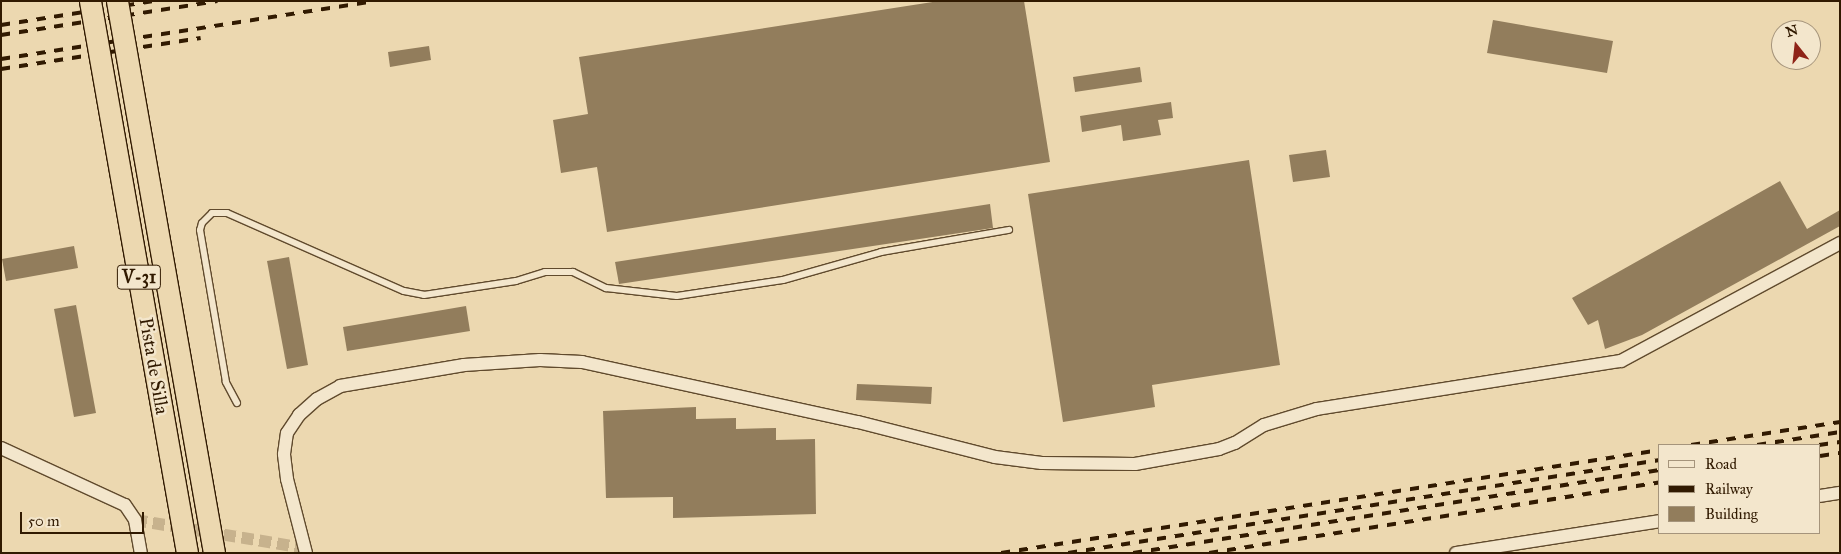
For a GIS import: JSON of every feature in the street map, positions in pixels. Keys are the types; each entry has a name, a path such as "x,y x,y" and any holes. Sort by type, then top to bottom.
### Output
{"highway":[{"name":"Pista de Silla","path":"90,1 188,553"},
{"name":"V-31","path":"117,1 214,553"}],"street":[{"path":"306,553 287,479 284,454 287,433 299,415 316,399 340,386 464,365 540,360 582,362 848,420 995,456 1042,463 1135,464 1218,449 1235,443 1264,425 1317,409 1621,361 1840,243"},
{"path":"1,448 105,494 125,505 135,520 141,553"},
{"path":"1821,496 1840,493"},
{"path":"1456,553 1658,521"}],"lane":[{"path":"237,403 226,382 200,230 202,223 212,213 227,213 404,291 424,296 516,281 545,272 572,272 606,288 676,296 783,280 881,252 1009,230"}],"building":[{"path":"939,1 1024,1 1050,162 607,232 597,167 561,173 553,120 588,114 579,57"},
{"path":"1493,20 1613,41 1607,73 1487,53"},
{"path":"429,46 431,60 390,67 388,52"},
{"path":"1140,67 1142,82 1075,92 1073,77"},
{"path":"1171,102 1173,118 1158,120 1161,135 1123,141 1121,125 1082,132 1080,116"},
{"path":"1326,150 1330,177 1293,182 1289,155"},
{"path":"1249,160 1280,365 1152,385 1155,407 1063,422 1028,194"},
{"path":"1780,181 1807,229 1840,210 1840,226 1642,335 1605,349 1598,320 1588,325 1572,298"},
{"path":"990,204 993,228 619,284 615,262"},
{"path":"74,246 78,268 6,281 2,259"},
{"path":"289,257 308,365 287,369 267,261"},
{"path":"76,305 96,413 74,417 54,309"},
{"path":"466,306 470,331 347,351 343,327"},
{"path":"857,384 932,387 931,404 856,400"},
{"path":"696,407 696,419 736,418 736,429 776,428 776,440 815,439 816,514 673,518 673,497 606,498 603,411"}],"tunnel":[{"path":"135,520 305,548"}],"railway":[{"path":"1,25 155,1"},
{"path":"1,35 217,1"},
{"path":"1,59 374,1"},
{"path":"1,69 201,38"},
{"path":"1697,444 1840,422"},
{"path":"1763,444 1840,432"},
{"path":"1821,445 1840,442"},
{"path":"1001,553 1658,450"},
{"path":"1821,456 1840,453"},
{"path":"1068,553 1658,460"},
{"path":"1133,553 1658,470"},
{"path":"1209,553 1658,482"}]}
